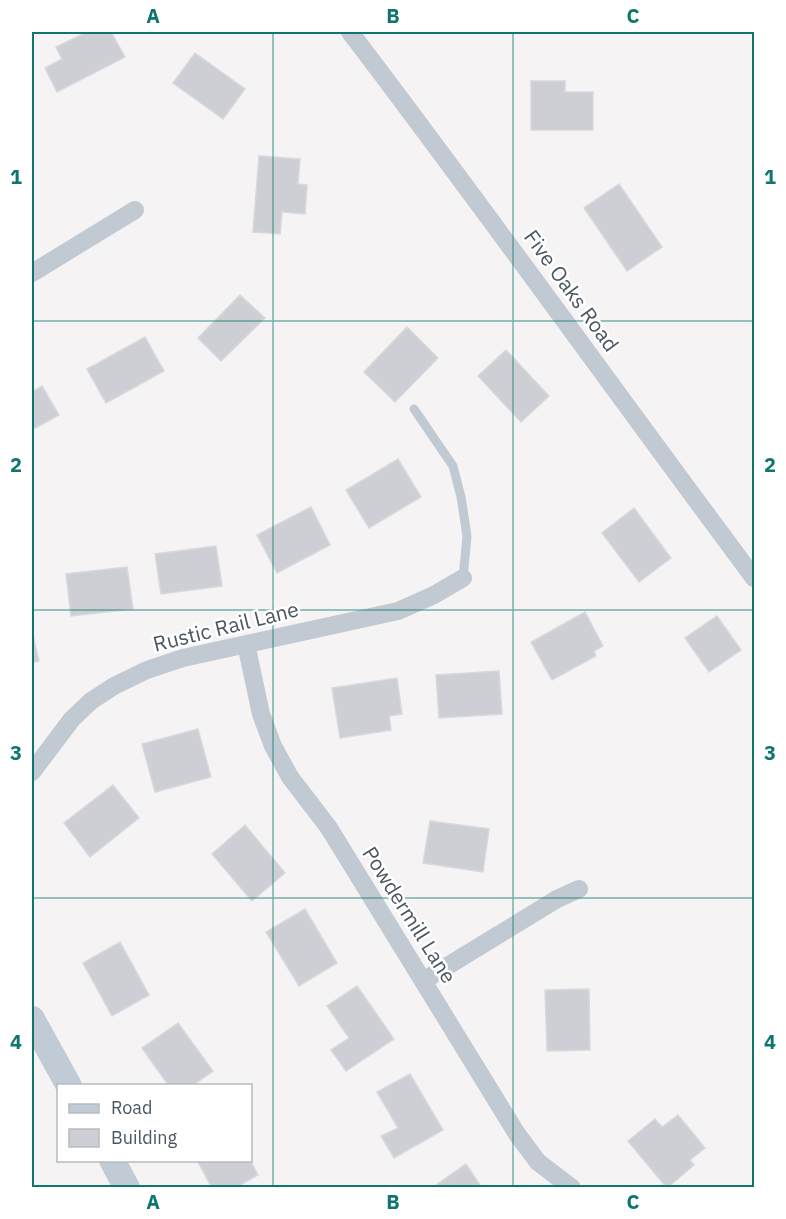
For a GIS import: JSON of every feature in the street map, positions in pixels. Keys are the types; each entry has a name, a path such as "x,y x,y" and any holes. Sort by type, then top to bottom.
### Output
{"street":[{"name":"Five Oaks Road","path":"350,32 556,307 754,578"},
{"path":"32,273 135,210"},
{"name":"Rustic Rail Lane","path":"32,772 72,719 91,701 114,686 147,670 183,658 398,611 435,595 463,578"},
{"name":"Powdermill Lane","path":"246,644 261,714 273,746 290,777 329,828 528,1151 538,1162 572,1188"},
{"path":"423,981 558,898 579,889"},
{"path":"32,1019 68,1084"},
{"path":"113,1162 127,1188"}],"lane":[{"path":"414,409 453,466 467,536 463,578"}],"building":[{"path":"87,32 111,32 125,57 57,92 45,68 62,59 56,47"},
{"path":"195,53 245,89 223,119 173,83"},
{"path":"531,81 565,81 565,92 593,92 593,130 531,130"},
{"path":"259,156 300,159 298,184 307,185 305,214 282,212 280,234 253,232"},
{"path":"619,184 662,247 627,271 584,208"},
{"path":"240,295 265,318 221,361 198,338"},
{"path":"407,327 438,358 395,402 364,372"},
{"path":"145,337 164,371 106,403 87,369"},
{"path":"506,350 549,396 521,422 478,376"},
{"path":"42,386 59,415 32,430 32,392"},
{"path":"398,459 421,497 369,528 346,490"},
{"path":"311,507 330,545 277,573 257,535"},
{"path":"634,508 671,558 639,582 602,533"},
{"path":"216,546 222,586 161,594 155,554"},
{"path":"127,567 133,609 71,616 66,574"},
{"path":"585,612 603,646 594,651 596,656 552,680 531,642"},
{"path":"717,616 741,650 709,672 685,638"},
{"path":"32,631 39,661 32,663"},
{"path":"499,671 502,714 439,718 436,675"},
{"path":"397,678 402,714 389,716 391,730 340,738 332,688"},
{"path":"198,729 211,777 155,792 142,744"},
{"path":"113,785 139,818 90,857 64,823"},
{"path":"430,821 489,829 483,872 423,863"},
{"path":"245,825 285,873 252,901 212,854"},
{"path":"305,909 337,963 299,986 266,932"},
{"path":"120,942 149,995 112,1016 83,963"},
{"path":"357,986 394,1039 346,1071 331,1050 349,1038 327,1006"},
{"path":"589,989 590,1050 547,1051 545,990"},
{"path":"178,1023 213,1071 195,1084 168,1084 142,1048"},
{"path":"410,1074 443,1130 394,1158 381,1136 398,1128 377,1092"},
{"path":"678,1115 705,1148 690,1160 694,1165 667,1188 628,1141 655,1119 662,1127"},
{"path":"198,1162 251,1162 258,1175 235,1188 212,1188"},
{"path":"466,1164 482,1188 432,1188"}]}
